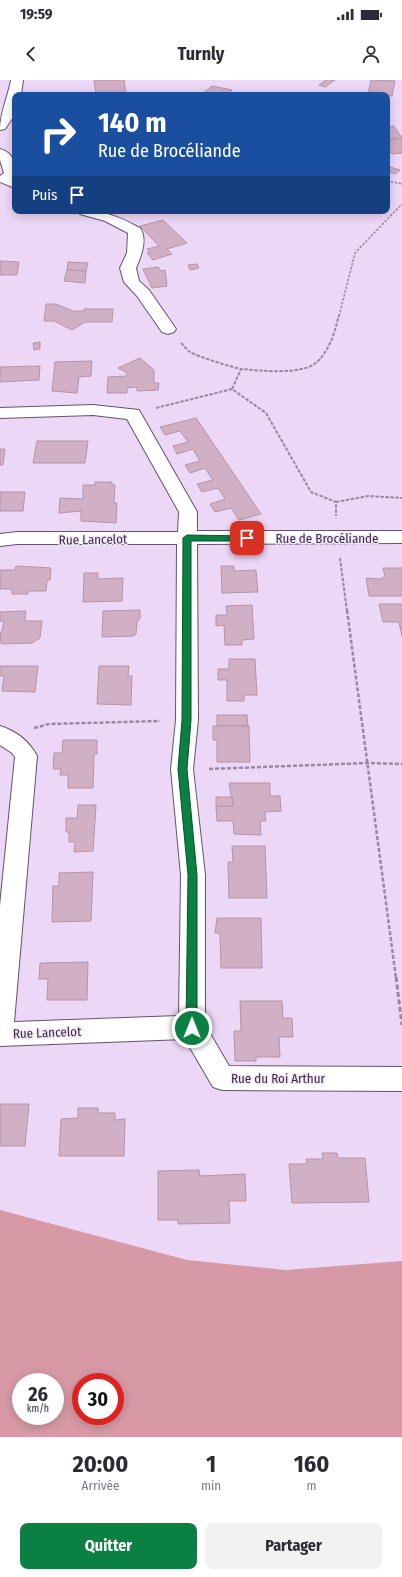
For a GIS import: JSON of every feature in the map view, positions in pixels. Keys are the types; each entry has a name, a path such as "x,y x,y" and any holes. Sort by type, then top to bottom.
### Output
{"street":[{"path":"15,92 17,80"},
{"path":"0,126 5,121 12,106"},
{"path":"0,153 6,157 10,167 11,174 5,179 12,182"},
{"path":"96,214 110,218 135,231 135,253 128,268 132,282 143,293 168,330"},
{"path":"0,412 93,410 133,414 188,512 187,720 182,769 193,875 192,1028"},
{"name":"Rue de Brocéliande","path":"187,538 402,537"},
{"name":"Rue Lancelot","path":"0,540 17,538 187,538"},
{"name":"Rue Lancelot","path":"2,735 20,747 26,756 0,1034 192,1028"},
{"name":"Rue du Roi Arthur","path":"192,1028 222,1078 402,1079"}],"path":[{"path":"390,182 402,184"},
{"path":"168,330 190,352 240,370 292,371 309,368 317,363 324,354 334,334 355,254 402,204"},
{"path":"232,389 240,370"},
{"path":"133,414 232,389 266,413 311,492 336,502 368,496 402,498"},
{"path":"336,502 338,538 402,1025"},
{"path":"2,735 49,724 187,720"},
{"path":"182,769 368,763 402,764"}],"shaded area":[{"path":"0,1210 187,1260 286,1270 402,1261 402,1437 0,1437"}],"building":[{"path":"94,80 124,80 126,92 96,92"},
{"path":"326,80 335,80 325,87 319,85"},
{"path":"371,80 395,81 392,96 390,96 390,92 368,92"},
{"path":"212,86 232,90 230,92 205,92"},
{"path":"394,126 402,138 390,140 390,127"},
{"path":"402,138 402,153 392,154 390,152 390,140"},
{"path":"390,167 400,170 395,174 390,172"},
{"path":"163,220 187,243 167,249 172,254 153,260 147,253 150,253 147,249 159,246 140,226"},
{"path":"0,261 19,262 17,275 0,275"},
{"path":"68,262 88,263 86,271 67,270"},
{"path":"197,264 199,268 190,270 188,265"},
{"path":"158,267 161,271 165,270 167,286 152,288 143,269"},
{"path":"67,270 86,271 85,283 64,281"},
{"path":"46,304 56,304 73,311 84,311 84,309 113,309 112,322 85,322 72,330 54,321 44,321"},
{"path":"40,342 40,349 34,350 33,343"},
{"path":"140,358 154,370 154,383 159,383 158,390 137,391 137,387 127,388 127,393 107,393 108,377 126,376 127,373 118,368"},
{"path":"92,361 91,376 79,377 77,393 52,391 55,362"},
{"path":"40,366 39,380 0,382 0,367"},
{"path":"196,418 261,514 239,520 231,508 215,512 210,504 225,499 218,488 202,492 197,484 213,480 205,468 190,473 185,465 200,461 193,449 177,454 173,446 188,442 180,431 165,435 160,427"},
{"path":"37,441 88,441 85,463 33,463"},
{"path":"0,449 5,449 3,465 0,465"},
{"path":"95,482 112,482 112,485 115,485 114,503 117,503 116,523 81,521 81,511 59,513 60,498 83,499 83,485 95,485"},
{"path":"0,492 25,492 23,511 0,511"},
{"path":"16,566 51,568 50,580 47,580 46,591 28,591 28,594 12,594 12,589 0,589 0,570 15,570"},
{"path":"221,566 234,566 234,571 256,570 258,592 222,593"},
{"path":"383,568 402,568 402,596 369,596 366,578 381,579 385,576"},
{"path":"84,573 98,573 98,579 123,578 122,601 83,602"},
{"path":"379,604 402,604 402,636 399,622 383,622"},
{"path":"252,605 254,639 242,640 242,645 225,645 224,625 216,626 216,615 227,615 226,606"},
{"path":"140,610 140,619 137,622 136,634 134,636 102,637 103,611"},
{"path":"26,611 25,621 42,621 40,638 32,643 1,644 0,633 2,631 4,621 0,621 0,612"},
{"path":"229,659 255,659 257,695 244,695 244,701 227,701 227,680 218,680 218,669 229,669"},
{"path":"0,666 38,666 35,692 2,691 4,676 0,676"},
{"path":"99,666 129,666 128,676 132,676 131,705 97,704"},
{"path":"217,715 247,715 248,726 217,726"},
{"path":"213,726 249,726 250,762 217,762 217,740 213,740"},
{"path":"63,740 97,740 97,754 94,754 93,788 68,788 68,775 60,775 61,769 53,769 54,753 62,753"},
{"path":"229,783 270,783 270,796 280,796 281,811 265,812 266,821 260,821 261,835 234,834 233,821 217,821 216,806 233,806"},
{"path":"216,797 232,797 233,806 216,806"},
{"path":"78,805 96,805 93,851 74,852 75,842 69,842 69,832 66,832 66,818 77,818"},
{"path":"232,846 265,846 267,898 229,898 228,862 233,862"},
{"path":"93,872 91,921 52,922 53,886 59,886 59,873"},
{"path":"217,918 261,918 262,968 221,968 220,933 215,933"},
{"path":"88,962 87,1000 47,1000 48,979 39,979 40,963"},
{"path":"240,1001 282,1001 283,1018 292,1018 293,1037 279,1037 280,1057 256,1057 256,1061 235,1061 234,1031 241,1031"},
{"path":"0,1104 29,1104 25,1146 0,1146"},
{"path":"78,1108 98,1108 98,1113 115,1113 115,1120 125,1119 124,1156 59,1156 61,1119 78,1118"},
{"path":"322,1153 337,1153 338,1158 365,1158 369,1202 292,1203 289,1164 307,1164 306,1159 323,1159"},
{"path":"199,1170 200,1176 245,1174 246,1201 229,1201 230,1223 178,1224 178,1220 158,1220 158,1171"}],"route":[{"path":"192,1028 193,875 182,769 187,720 187,538 247,538"}]}
